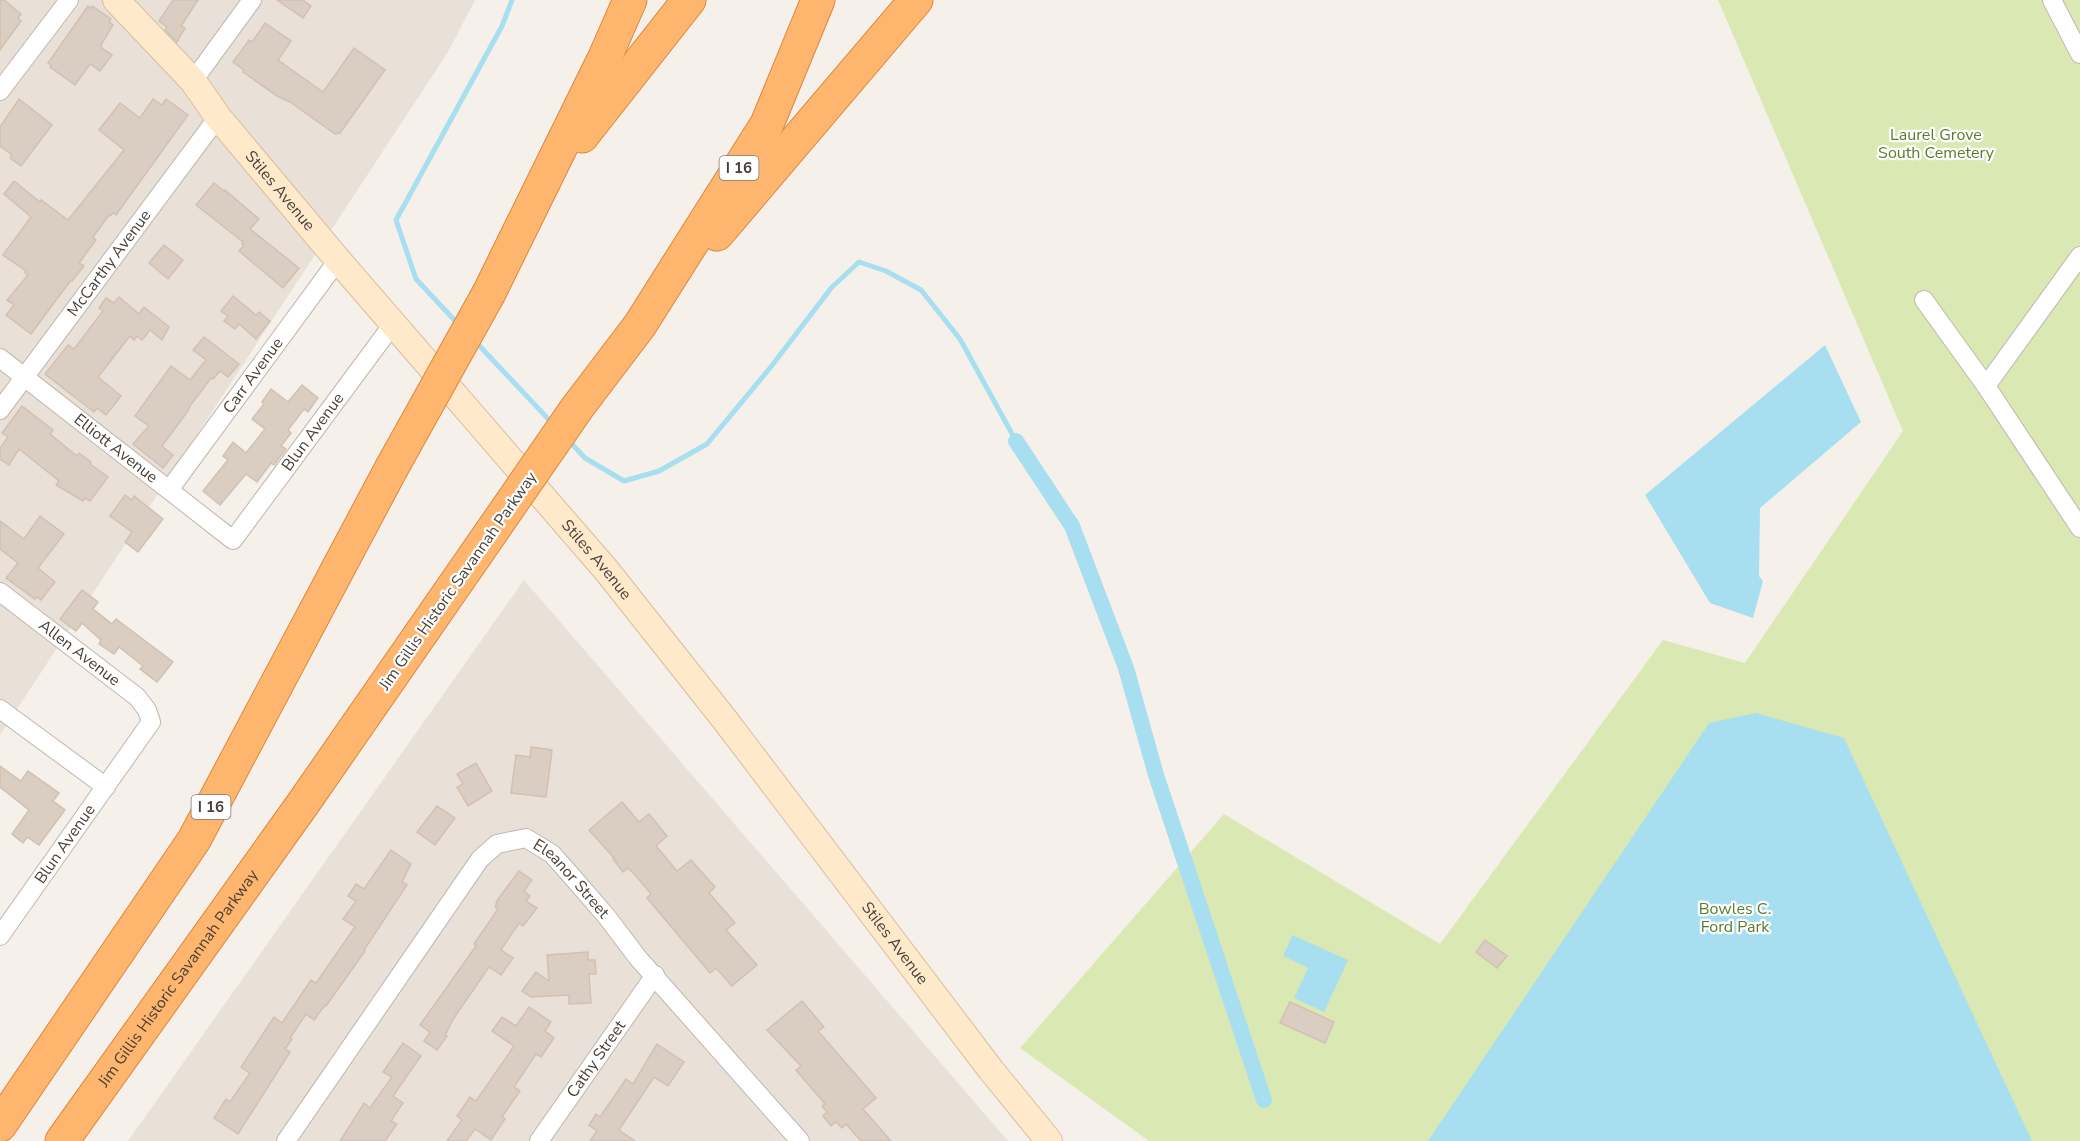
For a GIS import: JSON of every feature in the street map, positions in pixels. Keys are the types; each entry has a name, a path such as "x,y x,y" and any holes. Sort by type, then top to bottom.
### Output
{"highway":[{"name":"I 16","path":"0,1125 194,840 391,470 489,292 544,184 630,0"},
{"path":"544,184 689,0"},
{"name":"Jim Gillis Historic Savannah Parkway","path":"62,1141 302,806 577,408 640,325 767,124 818,0"},
{"path":"640,325 916,0"}],"street":[{"path":"0,91 69,0"},
{"name":"Stiles Avenue","path":"116,0 193,81 218,117 338,261 613,579 725,720 991,1070 1049,1141"},
{"path":"193,81 252,0"},
{"path":"2052,0 2080,54"},
{"name":"McCarthy Avenue","path":"0,410 218,117"},
{"path":"1986,386 2080,256"},
{"name":"Carr Avenue","path":"168,490 338,261"},
{"path":"1924,300 1986,386 2080,528"},
{"name":"Blun Avenue","path":"233,540 393,324"},
{"name":"Elliott Avenue","path":"0,358 233,540"},
{"name":"Allen Avenue","path":"0,592 137,697 147,710 152,722"},
{"path":"0,709 106,787"},
{"name":"Blun Avenue","path":"0,936 152,722"},
{"name":"Eleanor Street","path":"286,1141 480,859 497,844 526,838 552,854 607,917 638,958 798,1140"},
{"name":"Cathy Street","path":"539,1141 655,975"}],"shaded area":[{"path":"0,0 475,0 448,52 0,735"},
{"path":"524,580 1008,1141 128,1141"}],"green space":[{"path":"1718,0 2080,0 2080,1141 1149,1141 1020,1048 1224,814 1440,944 1663,640 1745,663 1903,431"}],"water":[{"path":"1825,345 1861,422 1760,508 1759,576 1763,581 1753,618 1710,603 1645,495"},
{"path":"1756,713 1844,738 2032,1141 1428,1141 1709,723"},
{"path":"1292,935 1348,960 1324,1012 1294,998 1308,968 1283,956"}],"building":[{"path":"0,0 4,0 21,14 18,18 21,21 0,50"},
{"path":"173,0 198,0 181,26 185,28 177,42 165,30 167,27 159,21"},
{"path":"277,0 303,0 311,6 303,18"},
{"path":"88,6 90,8 92,6 111,19 109,22 113,25 101,45 112,55 100,71 90,64 75,85 50,67 48,63"},
{"path":"265,23 291,41 278,60 323,92 354,48 385,70 340,133 335,134 290,102 277,96 233,62 249,40 252,42"},
{"path":"19,99 52,125 21,166 0,146 0,127"},
{"path":"153,99 162,105 166,99 188,115 116,215 113,213 109,215 93,237 96,240 79,263 84,266 31,334 6,315 14,305 7,300 28,275 26,271 3,255 31,217 4,194 14,181 40,202 41,200 68,220 124,150 99,130 120,103 140,118"},
{"path":"214,183 259,219 250,229 299,268 283,288 239,251 244,245 243,242 196,205"},
{"path":"164,245 183,260 168,279 149,263"},
{"path":"233,296 256,315 259,312 270,321 256,339 239,324 235,329 224,321 228,316 221,311"},
{"path":"119,297 139,314 144,307 169,327 162,340 150,330 142,340 137,336 134,340 130,336 98,377 121,396 106,415 97,408 94,412 45,374 68,345 74,349 103,311 99,308 106,298 114,303"},
{"path":"204,337 239,364 228,377 220,371 213,379 211,378 190,406 162,446 173,455 163,468 133,444 149,426 135,416 171,366 190,380 206,360 193,350"},
{"path":"302,385 318,398 308,412 304,409 288,430 291,433 281,446 286,449 274,465 271,463 257,482 246,474 220,505 203,491 228,460 223,456 233,442 246,453 265,429 252,419 264,404 262,402 271,389 288,402"},
{"path":"22,406 53,430 50,434 77,456 79,453 108,477 90,501 85,498 83,501 56,485 59,481 19,449 9,465 0,459 0,448 8,437 2,433"},
{"path":"125,495 132,500 134,496 163,519 138,552 125,542 132,532 110,516"},
{"path":"40,516 64,534 38,568 55,582 41,600 37,597 35,599 6,578 18,563 0,549 0,521 24,539"},
{"path":"82,590 98,602 93,609 112,624 116,619 173,662 157,682 140,669 143,666 119,647 114,654 99,644 101,640 82,623 76,631 60,619"},
{"path":"531,747 552,750 546,797 511,793 516,755 530,757"},
{"path":"476,763 492,791 468,806 457,787 463,784 457,774"},
{"path":"0,766 21,781 28,771 59,793 53,801 65,810 39,845 27,837 23,843 12,834 29,810 0,787"},
{"path":"622,802 639,822 649,814 667,836 656,846 677,871 691,860 715,887 709,893 735,923 726,930 757,965 732,986 716,968 710,973 647,898 651,894 636,876 628,868 623,872 614,858 589,830"},
{"path":"437,806 455,818 435,845 417,832"},
{"path":"391,850 411,864 402,882 407,885 365,951 326,1006 314,1020 306,1014 285,1049 290,1052 238,1134 214,1118 226,1099 230,1102 250,1073 241,1067 274,1017 282,1023 311,980 316,983 355,927 343,919 356,901 348,896 356,884 364,889"},
{"path":"519,871 532,880 524,891 530,896 526,901 537,908 523,926 519,923 501,950 513,958 501,975 489,967 454,1018 445,1035 447,1036 437,1050 424,1041 430,1032 420,1025 476,946 474,944 498,909 495,907 496,902"},
{"path":"1485,940 1507,956 1497,968 1476,952"},
{"path":"588,952 588,960 595,960 596,974 589,974 591,1003 569,1004 569,995 531,997 522,991 536,972 549,981 547,955"},
{"path":"802,1001 824,1027 818,1031 876,1098 863,1109 891,1141 861,1141 846,1124 842,1128 836,1122 831,1126 823,1116 827,1112 822,1106 825,1104 796,1070 801,1066 767,1030"},
{"path":"1290,1002 1334,1022 1325,1043 1280,1023"},
{"path":"529,1007 551,1022 545,1031 554,1038 541,1057 536,1054 514,1087 520,1091 502,1117 505,1119 491,1140 475,1129 466,1141 447,1141 462,1120 457,1116 470,1097 476,1101 514,1046 492,1031 502,1017 516,1026"},
{"path":"403,1043 421,1056 393,1096 403,1103 391,1121 397,1124 385,1141 340,1141 364,1103 370,1108 392,1077 383,1072"},
{"path":"657,1044 684,1062 668,1086 654,1077 619,1130 635,1141 590,1141 597,1131 589,1125 596,1114 600,1117 626,1079 633,1084"}],"waterway":[{"path":"459,325 416,279 396,220 502,26 512,0"},
{"path":"569,441 585,458 624,481 659,471 707,444 770,368 832,287 859,262 886,271 921,290 960,339 1016,441"},
{"path":"474,340 552,423"},
{"path":"1016,441 1072,526 1126,668 1156,775 1264,1100"}],"park label":[{"name":"Laurel Grove South Cemetery","path":"1936,144"},
{"name":"Bowles C. Ford Park","path":"1735,918"}]}
